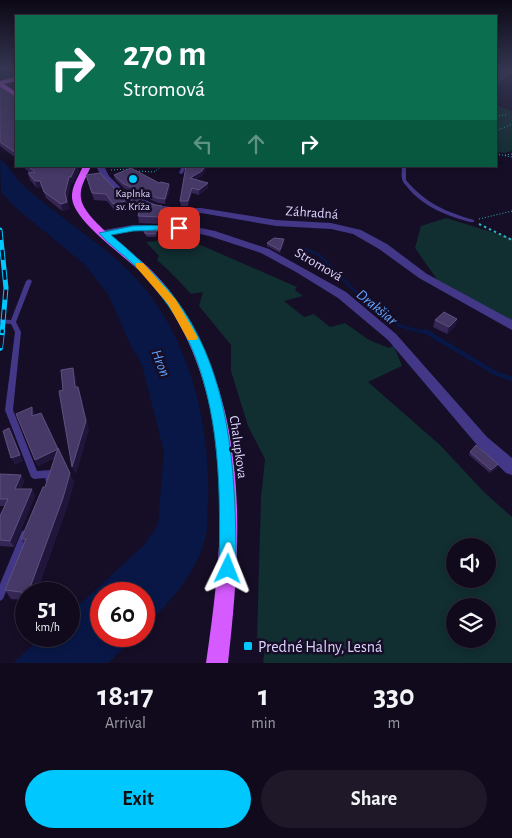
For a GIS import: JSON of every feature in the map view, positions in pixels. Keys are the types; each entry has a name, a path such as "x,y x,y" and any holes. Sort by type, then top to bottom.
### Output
{"main road":[{"name":"Chalupkova","path":"87,167 78,187 77,203 87,219 148,272 172,303 200,352 212,385 222,432 229,492 228,569 216,663"}],"street":[{"name":"Záhradná","path":"103,168 104,176 119,192 156,208 202,210 249,220 321,225 357,232 374,240 442,288 479,305 512,326"},
{"name":"Stromová","path":"104,233 133,228 191,229 211,233 265,251 300,270 342,295 392,337 482,441 512,468"}],"lane":[{"path":"181,173 184,167"},
{"path":"404,167 404,180 421,200 434,208 472,221"},
{"path":"29,281 13,322 18,332 9,410 34,475 51,474 44,491"},
{"path":"0,322 13,322"},
{"path":"0,596 29,526"}],"path":[{"path":"497,116 507,114"},
{"path":"497,131 512,124"},
{"path":"497,154 512,155"},
{"path":"103,168 149,172 160,167"},
{"path":"472,221 512,211"},
{"path":"472,221 512,240"}],"green space":[{"path":"497,105 512,111 512,151 497,152"},
{"path":"446,218 512,238 512,326 438,281 415,248 421,226"},
{"path":"180,236 297,287 295,290 303,296 284,301 304,317 314,314 330,327 345,323 369,340 389,348 394,346 402,366 368,382 440,445 484,492 512,517 512,663 263,663 266,640 257,638 261,498 265,459 248,426 231,371 231,345 199,306 203,292 191,294 157,260 159,256 146,242 157,241 159,237"}],"water":[{"name":"Hron","path":"0,159 25,187 103,248 133,275 162,313 176,338 187,364 196,392 206,448 208,477 207,528 202,549 189,574 155,616 155,582 104,582 143,546 158,525 164,452 142,365 130,344 108,294 84,264 15,207 1,192"},
{"path":"90,595 90,647 125,647 108,663 13,663 31,647 80,647 80,604"}],"building":[{"path":"0,101 15,101 15,152 0,142"},
{"path":"29,167 76,167 71,177 69,177 65,193 67,202 61,204 44,192 40,181 35,181 28,173 35,172"},
{"path":"186,167 204,167 202,171 190,178 208,183 199,190 192,188 188,201 180,201"},
{"path":"131,168 159,183 169,184 165,199 157,198 124,184 114,175"},
{"path":"100,173 116,190 150,204 162,206 159,217 138,216 141,205 130,200 113,204 106,194 92,193 86,175"},
{"path":"179,214 197,215 194,222 178,221"},
{"path":"143,230 157,230 155,234 146,234"},
{"path":"274,238 284,239 280,250 267,243"},
{"path":"444,312 457,319 449,327 435,320"},
{"path":"73,368 75,387 78,387 86,421 72,467 59,391 63,390 61,370"},
{"path":"32,407 32,416 41,413 58,449 35,460 16,414"},
{"path":"9,428 20,455 11,458 3,431"},
{"path":"476,445 498,464 491,470 470,452"},
{"path":"58,448 70,473 63,498 32,582 15,582 15,591 5,590 26,539 21,539 43,487 45,487"},
{"path":"0,474 21,475 15,489 32,489 10,541 0,540 0,516 8,499 0,499"}],"waterway":[{"name":"Drakšiar","path":"303,248 319,255 358,294 400,326 427,333"},
{"name":"Drakšiar","path":"425,331 495,373 512,379"}],"railway":[{"path":"0,230 6,288 2,333"},
{"path":"0,348 2,331"}],"slow traffic":[{"path":"140,265 155,280 172,303 192,338"}],"place":[{"name":"Kaplnka sv. Kríža","path":"133,179"},
{"name":"Predné Halny, Lesná","path":"248,646"}],"route":[{"path":"179,228 133,228 104,233 155,280 185,323 200,352 212,385 226,460 229,492 228,569"}]}
